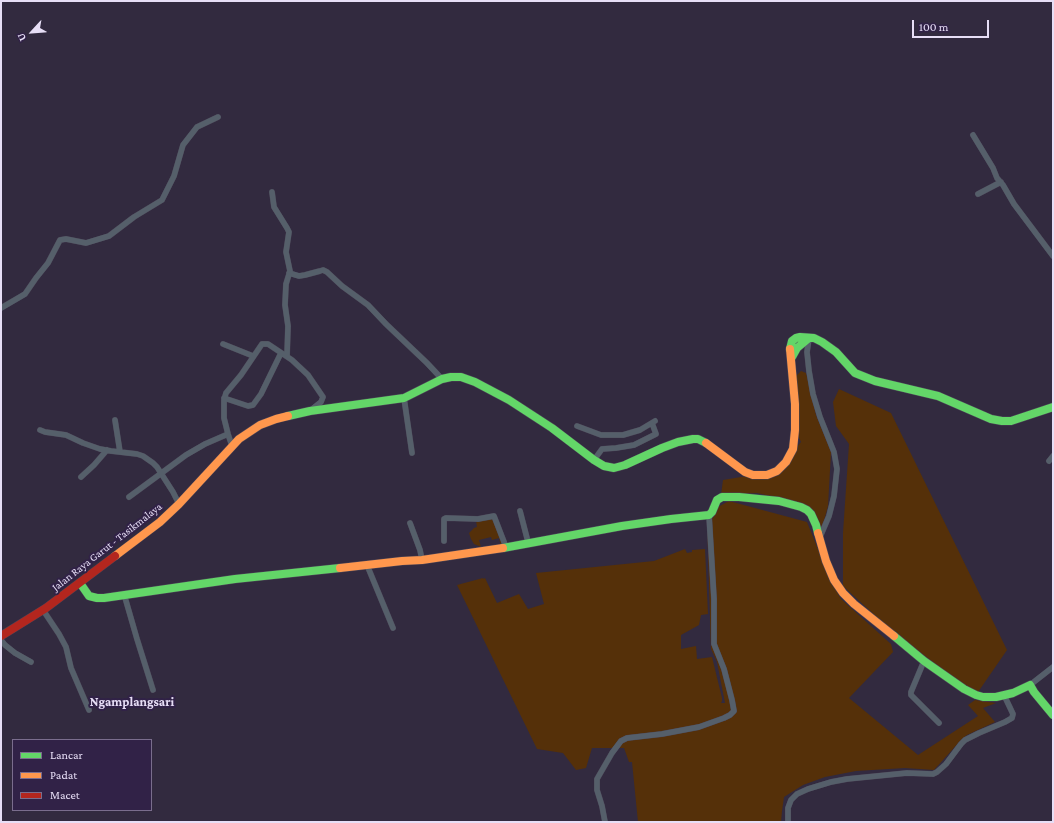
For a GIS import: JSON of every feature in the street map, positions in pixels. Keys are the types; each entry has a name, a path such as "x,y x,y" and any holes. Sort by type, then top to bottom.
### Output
{"main road":[{"name":"Jalan Raya Garut - Tasikmalaya","path":"1,636 43,610 108,563 160,522 232,446 243,436 265,423 310,411 404,398 442,379 461,377 475,382 531,414 594,460 611,468 620,467 671,444 698,439 709,445 745,472 753,475 767,475 774,473 786,462 793,449 795,404 791,358 797,348 809,338"},
{"path":"809,338 818,339 828,345 849,367 865,378 938,396 991,419 1011,421 1051,410"},
{"path":"80,583 87,594 92,597 104,598 235,579 422,560 530,543 622,526 709,515 711,514 718,500 722,497 779,501 801,506 811,514 820,537 826,561 834,580 843,593 854,604 924,661 964,689 983,697 996,697 1017,692 1030,685 1053,715"}],"street":[{"path":"1,308 26,294 48,263 60,240 66,239 86,243 109,236 162,200 174,176 183,145 197,127 218,117"},
{"path":"973,136 1014,204 1052,254"},
{"path":"978,194 1000,182"},
{"path":"224,398 248,406 253,405 288,347 288,326 285,305 286,284 290,268 286,252 289,232 288,228 274,207 272,192"},
{"path":"289,272 301,276 323,270 327,272 342,286 368,305 442,379"},
{"path":"809,338 807,352 813,394 820,417 834,452 837,469 834,496 829,516 820,537"},
{"path":"232,446 224,418 224,398 226,393 264,343 268,344 294,361 305,371 322,396 322,401 310,411"},
{"path":"222,344 253,356"},
{"path":"404,398 412,453"},
{"path":"115,420 120,452"},
{"path":"577,426 601,435 613,436 640,430 654,422 656,434 634,445 602,449 594,460"},
{"path":"40,430 67,436 107,450 143,456 153,463 178,504"},
{"path":"129,497 186,455 205,444 228,434"},
{"path":"80,477 94,465 107,450"},
{"path":"520,511 528,542 530,543"},
{"path":"604,822 602,806 597,790 597,779 612,753 621,741 627,738 662,734 699,727 724,718 734,711 724,668 714,644 714,599 709,515"},
{"path":"444,541 444,519 478,519 494,516 506,547"},
{"path":"410,523 422,560"},
{"path":"367,565 393,628"},
{"path":"124,594 153,690"},
{"path":"43,610 59,634 66,648 71,668 89,710"},
{"path":"1,640 15,653 31,662"},
{"path":"924,661 911,695 939,722"},
{"path":"1030,685 1053,667"},
{"path":"788,822 788,808 791,800 797,794 808,789 847,779 907,773 933,774 937,772 946,764 965,740 1006,722 1013,717 1013,712 1004,695"}],"shaded area":[{"path":"801,371 806,373 816,415 831,452 828,506 822,528 811,511 802,503 757,493 721,495 723,480 777,471 801,442 795,429 795,377"},
{"path":"839,389 891,413 1007,650 976,695 891,630 843,586 843,533 849,444 836,426 833,402"},
{"path":"729,501 807,522 830,579 841,599 891,644 893,652 849,698 918,755 978,716 968,705 975,700 996,703 983,708 995,722 967,735 934,770 905,768 856,771 825,777 803,785 784,797 781,822 638,822 632,762 629,762 624,748 592,748 586,768 576,770 563,753 537,749 457,585 485,578 497,603 519,594 528,609 544,604 536,573 654,561 685,549 687,553 692,552 692,550 705,549 708,614 701,615 699,625 681,635 681,649 696,646 697,659 712,657 722,698 721,703 725,703 717,662 711,649 707,520 713,518 716,508"},
{"path":"493,517 504,546 501,546 499,538 492,540 491,537 479,540 481,547 474,544 469,533 477,527 476,520"}],"traffic: fast":[{"path":"790,349 792,341 796,338 814,338 836,352 855,373 875,381 938,396 991,419 1011,421 1053,407"},
{"path":"792,357 797,348 809,338"},
{"path":"288,416 310,411 404,398 442,379 461,377 475,382 509,400 552,428 604,466 614,468 625,465 678,442 698,439 706,443"},
{"path":"503,548 622,526 709,515 712,512 717,500 722,497 779,501 801,507 811,514 818,533"},
{"path":"80,583 89,596 104,598 235,579 340,568"},
{"path":"894,636 924,661 964,689 976,695 983,697 996,697 1013,693 1030,685 1053,715"}],"traffic: slow":[{"path":"706,443 745,472 753,475 767,475 777,471 786,462 793,449 795,430 795,404 790,349"},
{"path":"115,556 160,522 179,504 239,439 260,425 288,416"},
{"path":"818,533 826,561 834,580 843,593 854,604 894,636"},
{"path":"340,568 422,560 503,548"}],"traffic: jam":[{"path":"1,636 46,608 115,556"}],"district":[{"name":"Ngamplangsari","path":"132,702"}]}
